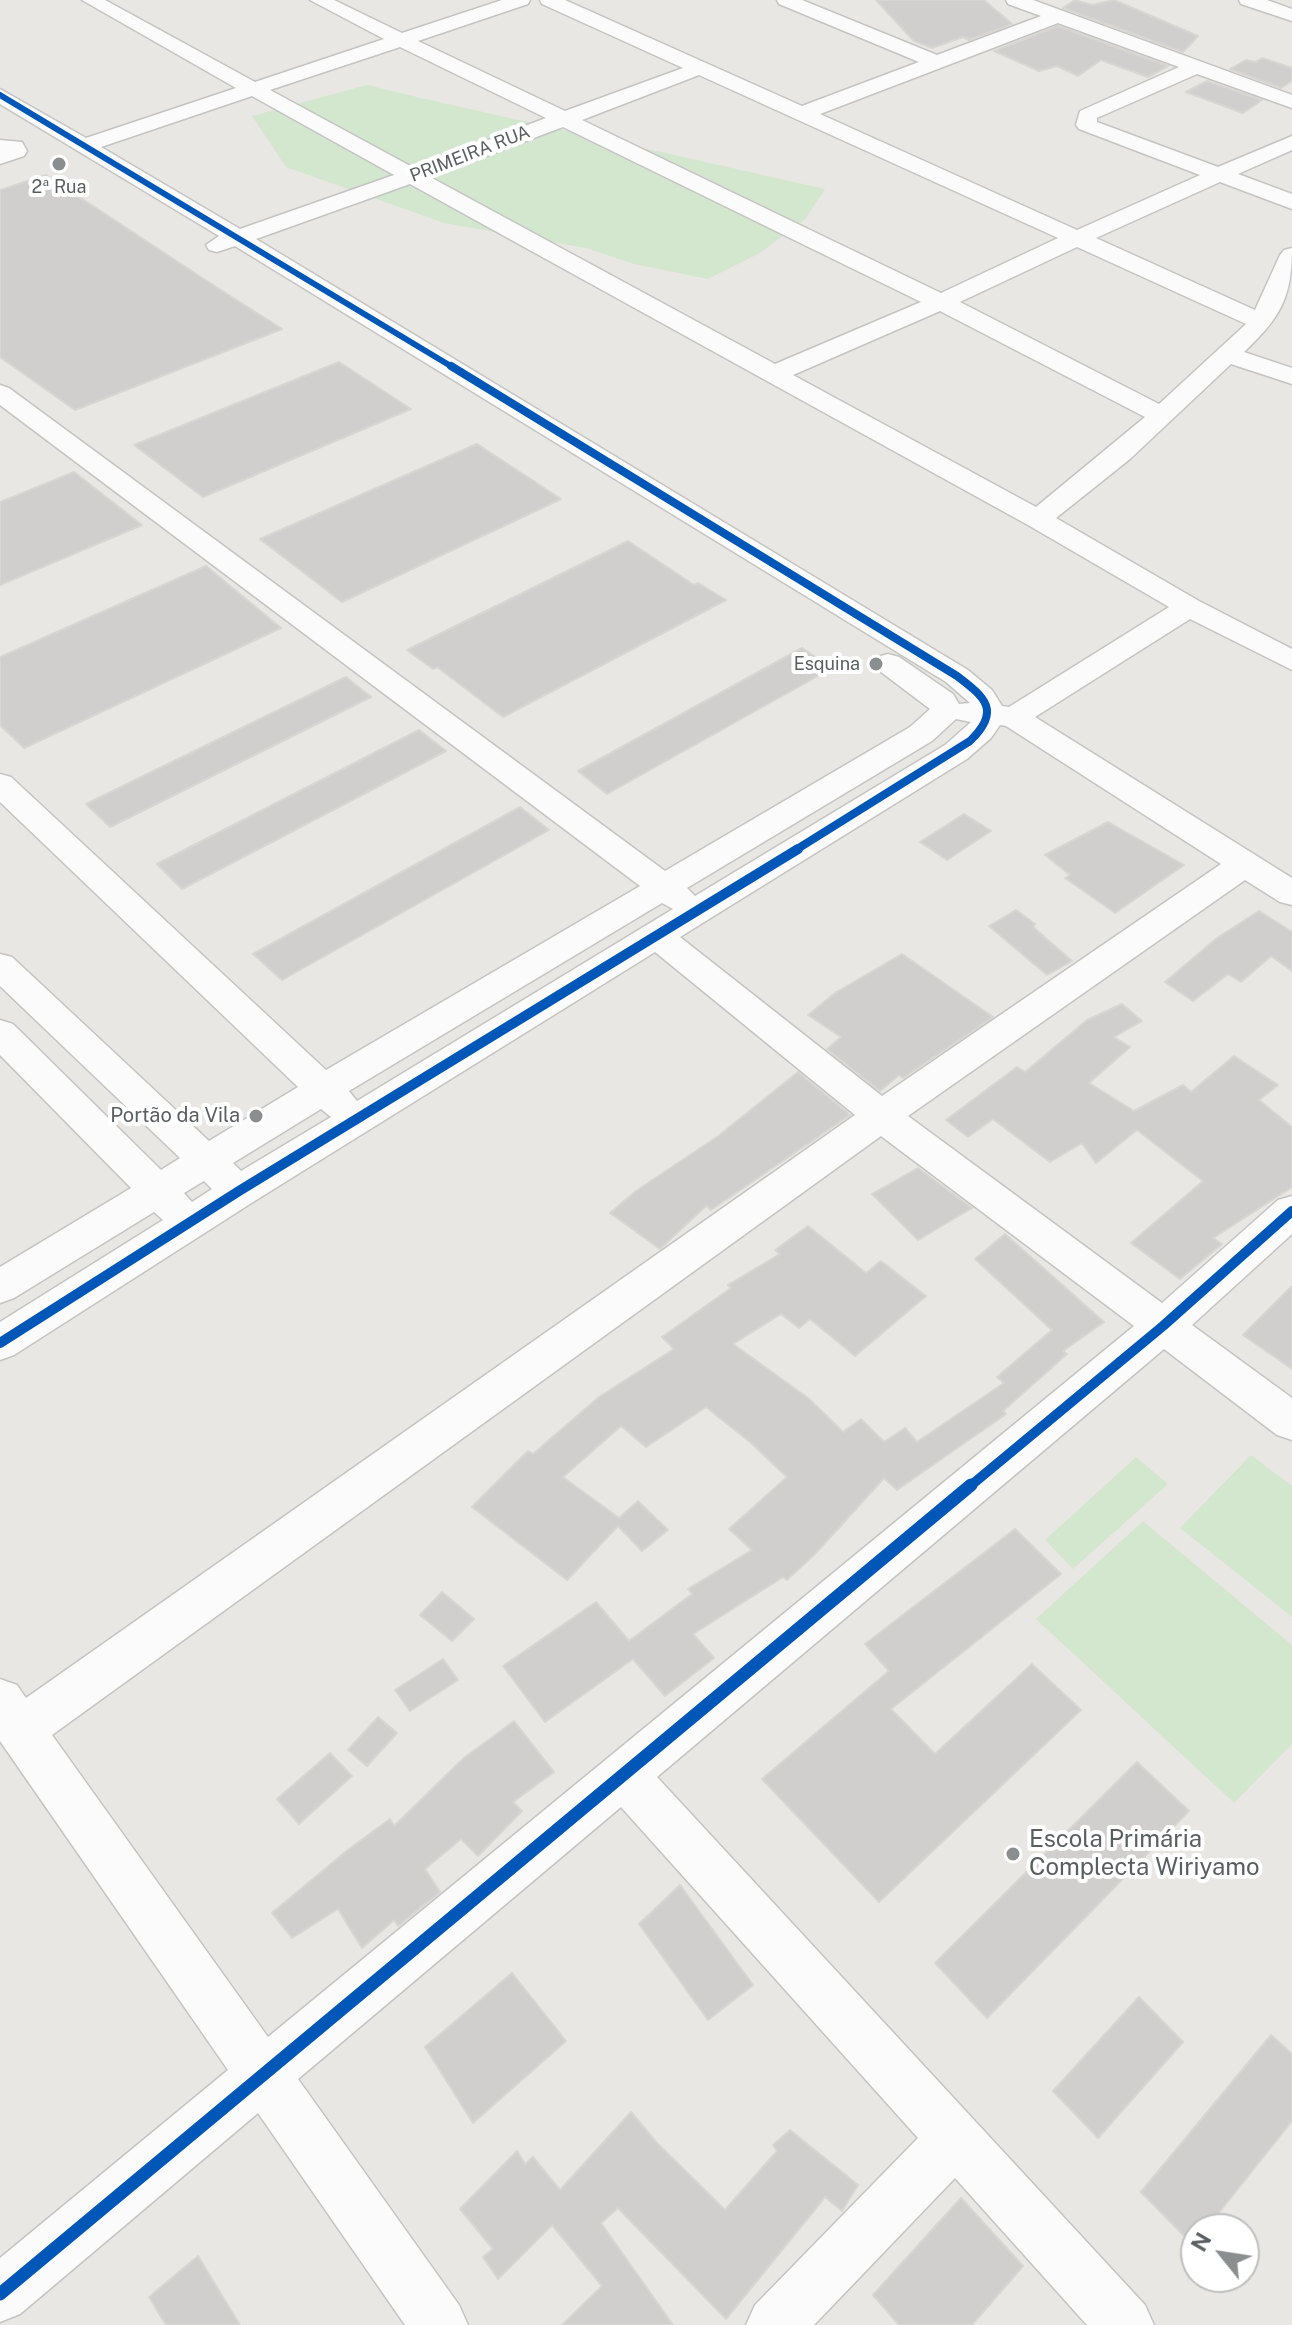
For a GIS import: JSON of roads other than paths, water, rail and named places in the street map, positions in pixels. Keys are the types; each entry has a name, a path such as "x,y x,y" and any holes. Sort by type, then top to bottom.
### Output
{"street":[{"path":"91,0 776,373 1189,607 1292,661"},
{"path":"319,0 941,302 1162,416"},
{"path":"82,146 521,0"},
{"path":"549,0 1077,238 1274,319"},
{"path":"786,0 936,62"},
{"path":"1015,0 1292,102"},
{"path":"1248,0 1292,15"},
{"path":"804,113 1058,16"},
{"name":"PRIMEIRA RUA","path":"223,242 412,176 703,67"},
{"path":"1194,68 1087,115 1084,120 1086,125 1292,202"},
{"path":"0,95 82,146 223,242 921,684 942,701 946,711"},
{"path":"0,116 476,381 957,676 1002,716 1292,894"},
{"path":"776,373 941,302 1292,142"},
{"path":"0,146 14,147 16,151 0,158"},
{"path":"1038,519 1274,319 1292,255"},
{"path":"1229,355 1292,376"},
{"path":"0,393 697,911"},
{"path":"0,1343 239,1191 956,752 1002,716 1189,607"},
{"path":"0,1287 324,1089 921,734 946,711 1002,716"},
{"path":"0,784 356,1120"},
{"path":"439,2325 10,1715 1245,864"},
{"path":"657,936 881,1116 1292,1422"},
{"path":"0,966 239,1191"},
{"path":"0,1033 190,1222"},
{"path":"0,2294 1163,1326 1292,1211"},
{"path":"624,1776 1125,2325"},
{"path":"775,2325 955,2139"}],"place":[{"name":"2ª Rua","path":"59,164"},
{"name":"Esquina","path":"876,664"},
{"name":"Portão da Vila","path":"256,1116"},
{"name":"Escola Primária Complecta Wiriyamo","path":"1013,1854"}]}
